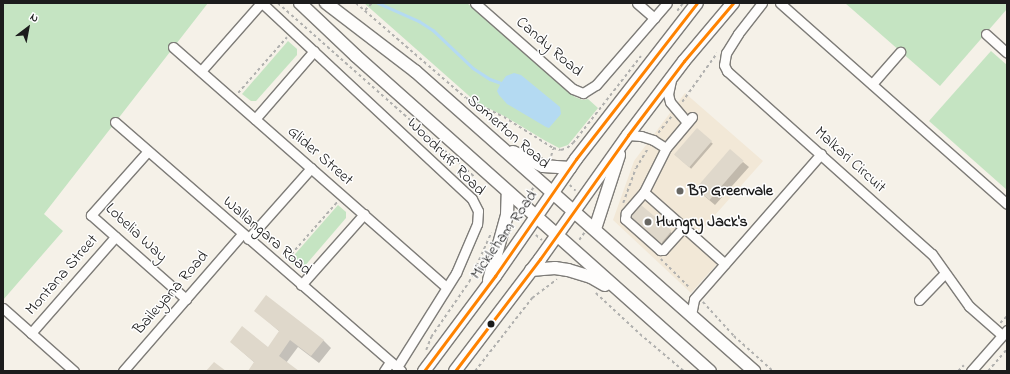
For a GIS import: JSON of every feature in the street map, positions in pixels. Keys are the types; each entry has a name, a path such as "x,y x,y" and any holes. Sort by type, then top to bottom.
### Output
{"main road":[{"path":"300,3 557,236 710,371"},
{"name":"Somerton Road","path":"326,3 415,71 754,371"},
{"name":"Mickleham Road","path":"424,371 486,288 570,168 697,3"},
{"path":"455,371 532,270 628,135 674,74 733,3"},
{"path":"592,227 616,162 628,135"},
{"path":"495,141 543,166 570,168"},
{"path":"486,288 507,215 508,192"},
{"path":"532,270 554,268 568,270 591,277 625,296"}],"street":[{"name":"Woodruff Road","path":"261,3 472,199 478,211 477,224 456,273 396,367 384,371"},
{"path":"201,72 261,3"},
{"name":"Candy Road","path":"475,3 573,89 580,92 587,92 593,88 667,3"},
{"path":"637,3 654,18"},
{"name":"Malkari Circuit","path":"762,3 738,34 726,53 724,66 727,71 932,254 939,261 945,273 969,306 1005,332"},
{"path":"780,3 1007,204"},
{"path":"986,34 1007,53"},
{"name":"Glider Street","path":"174,47 446,287"},
{"path":"255,119 314,51"},
{"path":"872,84 900,52"},
{"path":"674,74 669,85 668,94 673,107 689,120 666,148 644,192 626,213 625,220 660,250 663,250 684,227"},
{"name":"Wallangara Road","path":"115,122 245,237 396,367"},
{"path":"628,135 641,136 653,140 666,148"},
{"name":"Lobelia Way","path":"148,151 91,215 186,299"},
{"path":"677,302 687,302 694,299 820,154"},
{"name":"Baileyana Road","path":"123,371 186,299 311,168"},
{"path":"644,192 725,264"},
{"path":"301,285 364,214"},
{"name":"Montana Street","path":"31,333 115,237"},
{"path":"919,300 945,273"},
{"path":"691,315 694,299"},
{"path":"3,308 74,371"},
{"path":"970,371 1005,332"}],"path":[{"path":"278,3 479,180"},
{"path":"356,3 466,98 504,117 553,148 561,150 573,143 644,53"},
{"path":"365,10 371,3"},
{"path":"674,14 683,3"},
{"path":"233,100 292,31"},
{"path":"522,204 539,180"},
{"path":"280,267 342,196"},
{"path":"573,250 592,227"},
{"path":"426,352 431,337 469,282 492,229"},
{"path":"556,280 561,280"},
{"path":"592,290 684,371"},
{"path":"988,371 1007,349"}],"shaded area":[{"name":"BP Greenvale","path":"685,93 763,161 699,233 724,256 691,293 613,220 634,161"}],"green space":[{"path":"3,3 208,3 44,214 63,231 3,300"},
{"path":"364,3 467,3 575,97 583,100 588,99 598,108 568,145 559,148 506,117 476,102"},
{"path":"845,3 1007,3 1007,9 940,86"},
{"path":"288,41 297,49 297,55 256,101 251,101 242,94"},
{"path":"991,51 1007,65 1007,190 929,121"},
{"path":"338,205 346,212 346,218 303,268 297,268 289,261"}],"water":[{"path":"514,73 521,75 560,107 561,114 549,128 507,104 499,95 497,91 501,83 506,76"}],"building":[{"path":"697,128 712,141 689,168 674,154"},
{"path":"730,149 744,161 709,200 696,188"},
{"name":"Hungry Jack's","path":"641,205 672,231 661,243 631,217"},
{"path":"266,295 324,340 311,356 290,340 279,356 299,371 248,371 254,362 230,342 242,326 268,347 279,331 254,311"},
{"path":"214,362 226,371 206,371"}],"waterway":[{"path":"378,3 419,21 433,30 473,68 490,79 501,83"}],"transit line":[{"path":"424,371 495,276 576,159 697,3"},
{"path":"455,371 540,259 628,135 684,61 733,3"}],"place":[{"name":"BP Greenvale","path":"680,191"},
{"name":"Hungry Jack's","path":"648,222"}]}
